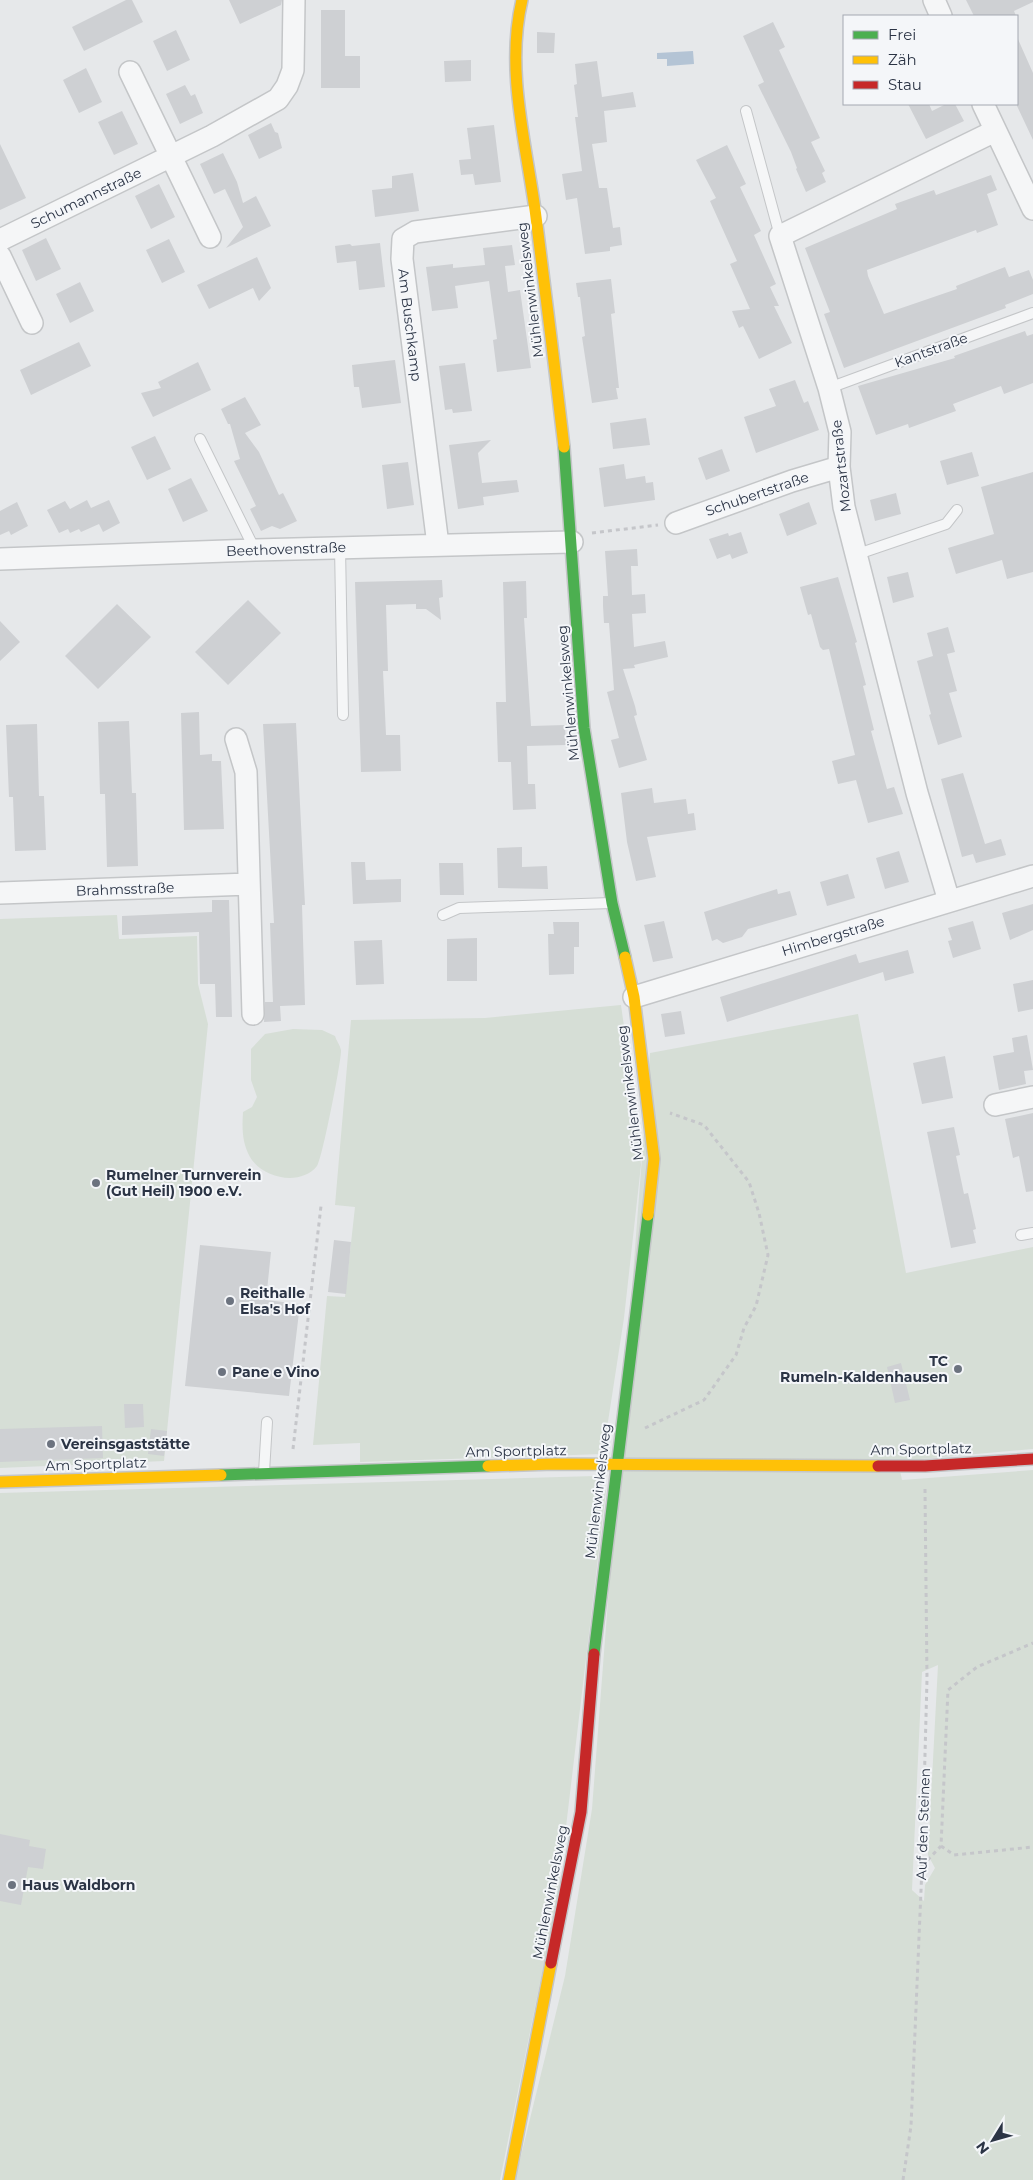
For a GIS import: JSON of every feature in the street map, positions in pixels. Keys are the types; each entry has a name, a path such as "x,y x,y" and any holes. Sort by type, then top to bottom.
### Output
{"street":[{"name":"Schumannstraße","path":"0,240 171,157 278,99 287,86 294,70 294,0"},
{"name":"Mühlenwinkelsweg","path":"509,2180 581,1812 593,1658 654,1159 634,997 612,903 584,728 566,463 536,216 517,90 518,21 522,0"},
{"path":"934,0 941,15"},
{"path":"130,72 210,237"},
{"path":"982,105 1033,209"},
{"path":"780,236 995,131"},
{"name":"Am Buschkamp","path":"438,545 402,259 403,239 415,232 536,216"},
{"name":"Mozartstraße","path":"780,236 830,388 840,432 839,467 844,507 917,793 948,900"},
{"path":"0,256 32,323"},
{"name":"Schubertstraße","path":"676,524 792,481 839,467"},
{"name":"Beethovenstraße","path":"0,559 572,539"},
{"path":"236,739 246,772 253,1014"},
{"name":"Himbergstraße","path":"634,997 948,900 1033,876"},
{"name":"Brahmsstraße","path":"0,894 249,884"},
{"path":"995,1105 1033,1097"},
{"name":"Am Sportplatz","path":"0,1482 554,1464 925,1466 1033,1459"}],"lane":[{"path":"746,111 780,236"},
{"name":"Kantstraße","path":"830,388 1033,312"},
{"path":"200,439 254,550"},
{"path":"856,555 946,524 957,510"},
{"path":"340,547 343,715"},
{"path":"443,915 459,908 612,903"},
{"path":"1021,1235 1033,1233"},
{"path":"264,1473 267,1422"}],"path":[{"path":"572,539 676,524"},
{"path":"619,1444 643,1429 704,1400 736,1355 744,1328 756,1306 768,1255 759,1213 749,1182 704,1124 668,1112 646,1098"},
{"path":"290,1472 321,1206"},
{"name":"Auf den Steinen","path":"903,2180 911,2126 922,1867 927,1679 925,1466"},
{"path":"922,1867 941,1846 948,1690 977,1667 1033,1643"},
{"path":"941,1846 954,1855 1033,1847"}],"shaded area":[{"name":"Rumelner Turnverein (Gut Heil) 1900 e.V.","path":"117,915 119,939 197,936 198,984 208,1024 164,1461 0,1468 0,919"},
{"path":"621,1005 637,1119 641,1165 624,1318 603,1454 360,1462 360,1443 313,1445 327,1296 345,1297 355,1207 335,1205 351,1020 485,1018"},
{"path":"858,1014 906,1273 1033,1247 1033,1449 898,1461 902,1480 1033,1470 1033,2180 515,2180 565,1976 592,1809 650,1053","holes":["938,1665 928,1855 935,1868 925,1885 924,1901 912,1890 922,1672"]},
{"path":"293,1029 322,1030 335,1036 341,1050 320,1160 310,1173 291,1178 272,1175 263,1170 250,1157 243,1135 243,1112 252,1107 257,1097 251,1080 251,1049 265,1034"},
{"path":"595,1476 606,1491 558,1894 500,2180 0,2180 0,1493"}],"water":[{"path":"693,51 694,64 667,66 667,59 657,59 657,53"}],"building":[{"path":"126,0 132,0 143,22 84,51 72,27"},
{"path":"229,0 282,0 281,5 240,24"},
{"path":"966,0 1033,0 1033,2 1014,11 1016,15 974,15"},
{"path":"321,10 345,10 345,56 360,56 360,88 321,88"},
{"path":"773,22 785,47 779,50 820,138 811,142 825,171 822,173 826,182 806,192 791,152 758,85 764,82 743,36"},
{"path":"176,30 190,60 167,71 153,41"},
{"path":"537,32 555,33 554,53 537,53"},
{"path":"1018,39 1033,73 1033,140 1017,106"},
{"path":"471,60 471,81 445,82 444,61"},
{"path":"597,61 602,97 633,92 636,107 604,111 607,142 592,144 599,188 607,188 613,228 620,227 622,245 610,247 610,251 585,254 577,198 566,200 562,174 582,171 575,117 578,117 574,85 577,84 575,64"},
{"path":"86,68 102,102 79,113 63,80"},
{"path":"185,85 191,96 195,94 203,113 180,124 166,94"},
{"path":"909,105 929,105 932,111 944,105 956,105 964,121 926,139"},
{"path":"122,111 138,144 114,155 98,122"},
{"path":"271,123 275,132 278,133 282,148 259,159 248,135"},
{"path":"494,125 501,182 475,185 473,174 461,175 459,160 471,159 467,128"},
{"path":"0,144 26,198 0,210"},
{"path":"727,145 746,184 740,187 761,231 754,235 776,284 770,287 779,306 774,306 792,343 759,359 743,326 739,328 732,311 750,309 730,264 737,261 710,201 716,198 696,160"},
{"path":"223,153 237,182 243,203 256,196 271,226 226,248 243,227 225,189 214,194 200,164"},
{"path":"413,173 419,211 375,217 372,190 392,188 392,176"},
{"path":"991,175 997,190 987,194 998,225 977,233 976,230 867,270 868,276 884,314 957,289 956,286 1005,267 1009,277 1029,270 1033,280 1033,294 1005,305 1006,308 844,368 824,314 830,312 805,248 897,209 895,204 934,190 936,195"},
{"path":"159,184 175,217 151,229 135,196"},
{"path":"46,238 61,269 36,281 22,250"},
{"path":"169,239 185,272 162,283 146,250"},
{"path":"380,243 385,287 359,290 356,261 337,263 335,246"},
{"path":"512,245 515,265 505,266 508,292 520,290 531,368 497,372 493,340 497,339 489,281 455,286 458,308 432,311 426,267 453,264 453,268 485,265 483,248"},
{"path":"257,257 271,288 259,301 253,288 209,309 197,285"},
{"path":"611,279 615,313 611,314 619,388 616,388 618,399 592,403 582,337 585,336 580,297 578,297 576,283"},
{"path":"80,282 94,311 70,323 56,294"},
{"path":"1025,331 1027,336 1033,334 1033,383 1004,394 1001,386 953,404 956,411 909,428 908,424 876,435 858,386 955,358 954,356"},
{"path":"79,342 91,366 31,395 20,370"},
{"path":"395,360 401,403 362,408 359,387 354,387 352,365"},
{"path":"198,362 211,390 153,417 141,393 161,388 158,382"},
{"path":"465,363 472,411 453,413 452,409 445,410 439,366"},
{"path":"795,380 804,403 808,401 819,430 756,453 744,417 776,406 769,389"},
{"path":"245,397 261,425 245,433 259,452 279,495 283,493 297,521 280,529 272,526 261,531 250,509 256,506 234,461 240,459 230,424 228,424 221,409"},
{"path":"646,418 650,445 613,449 610,423"},
{"path":"155,436 171,469 147,480 131,447"},
{"path":"491,440 478,453 482,483 517,480 519,492 483,497 484,505 458,509 449,445"},
{"path":"722,449 730,471 706,480 698,458"},
{"path":"972,452 979,476 947,485 940,461"},
{"path":"408,462 414,505 387,509 382,465"},
{"path":"624,464 626,479 645,476 646,483 653,482 655,500 604,507 599,468"},
{"path":"1033,472 1033,572 1007,579 1002,560 956,574 948,548 994,534 981,487"},
{"path":"191,478 208,511 183,522 168,489"},
{"path":"896,493 901,514 875,521 870,500"},
{"path":"87,500 91,508 109,500 120,523 103,532 99,524 81,532 79,529 70,533 68,529 59,533 47,510 65,501 70,509"},
{"path":"17,502 28,526 11,535 9,531 0,535 0,511"},
{"path":"809,502 817,524 787,536 779,514"},
{"path":"741,532 748,553 732,559 730,554 717,559 709,539 728,533 729,536"},
{"path":"637,549 638,566 631,566 632,595 645,594 646,613 632,614 634,647 665,641 668,657 634,665 635,668 623,669 635,706 637,715 634,716 647,760 619,768 611,740 619,738 607,692 614,690 609,623 604,623 603,596 608,596 605,551"},
{"path":"908,572 914,597 893,603 887,577"},
{"path":"838,577 857,642 855,643 866,685 863,686 874,730 871,731 887,789 894,787 903,814 868,823 856,780 838,784 832,761 855,755 829,649 823,650 820,647 811,614 808,615 800,587"},
{"path":"442,580 443,597 439,598 441,620 426,609 416,609 416,604 386,605 388,671 383,671 386,735 400,735 401,771 361,772 355,582"},
{"path":"526,581 527,618 524,618 531,726 565,725 566,745 527,746 528,784 535,784 536,809 513,810 511,762 498,762 496,702 506,702 503,582"},
{"path":"248,600 281,633 228,685 195,652"},
{"path":"117,604 151,637 98,689 65,656"},
{"path":"0,621 20,642 0,661"},
{"path":"948,627 955,652 947,654 957,691 949,693 962,737 938,745 917,661 933,656 927,633"},
{"path":"199,712 200,755 212,754 212,761 221,761 224,829 184,830 181,713"},
{"path":"129,721 132,793 136,793 138,866 107,867 105,794 100,794 98,722"},
{"path":"296,723 305,905 302,905 305,1005 280,1006 281,1021 264,1022 265,1002 273,1002 270,923 274,923 263,724"},
{"path":"37,724 39,796 44,796 46,850 15,851 13,797 9,797 6,725"},
{"path":"963,773 985,844 1001,839 1006,855 976,863 973,854 962,857 941,779"},
{"path":"652,788 654,803 686,799 688,814 694,813 696,830 647,837 656,877 636,881 627,842 621,793"},
{"path":"522,847 522,867 547,866 548,889 498,888 497,848"},
{"path":"899,851 909,882 885,889 876,858"},
{"path":"351,862 365,862 366,880 401,879 401,902 353,904"},
{"path":"439,863 463,863 464,895 440,895"},
{"path":"848,874 855,898 827,906 820,882"},
{"path":"777,889 778,894 790,891 797,915 748,929 742,937 723,943 717,939 712,941 704,912"},
{"path":"212,900 229,900 232,1017 216,1017 215,984 200,984 199,932 122,935 122,916 212,912"},
{"path":"1033,904 1033,930 1010,940 1002,913"},
{"path":"664,921 673,958 653,962 644,925"},
{"path":"973,921 981,949 953,958 948,941 952,940 948,928"},
{"path":"553,922 579,922 579,947 574,947 574,974 549,975 548,934 554,934"},
{"path":"477,938 477,981 447,981 447,939"},
{"path":"382,940 384,984 356,985 354,941"},
{"path":"908,950 914,973 885,981 883,972 727,1022 720,997 856,954 859,963"},
{"path":"1033,980 1033,1009 1018,1012 1013,984"},
{"path":"681,1011 685,1034 665,1037 661,1014"},
{"path":"1027,1035 1033,1070 1024,1071 1026,1084 999,1090 993,1056 1014,1052 1012,1038"},
{"path":"945,1056 953,1098 922,1104 913,1063"},
{"path":"1033,1113 1033,1191 1026,1192 1019,1156 1013,1158 1005,1119"},
{"path":"954,1127 960,1155 956,1156 964,1194 968,1193 976,1229 973,1230 976,1243 951,1248 927,1132"},
{"path":"334,1240 351,1242 346,1294 328,1292"},
{"path":"200,1245 271,1252 266,1300 300,1304 289,1396 185,1386"},
{"path":"901,1363 910,1400 895,1403 887,1367"},
{"path":"124,1404 143,1404 144,1427 125,1428"},
{"name":"Vereinsgaststätte","path":"102,1426 103,1458 0,1462 0,1429"},
{"path":"151,1429 167,1431 164,1456 148,1454"},
{"name":"Haus Waldborn","path":"0,1834 30,1840 29,1846 46,1849 43,1869 28,1867 21,1905 0,1901"}],"traffic: fast":[{"path":"564,447 584,728 612,903 625,957"},
{"path":"594,1654 648,1215"},
{"path":"221,1475 488,1466"}],"traffic: slow":[{"path":"522,0 517,27 516,54 519,109 536,217 564,447"},
{"path":"625,957 634,997 654,1159 648,1215"},
{"path":"488,1466 554,1464 878,1466"},
{"path":"0,1482 221,1475"},
{"path":"509,2180 551,1963"}],"traffic: jam":[{"path":"878,1466 925,1466 1033,1459"},
{"path":"551,1963 581,1812 594,1654"}],"place":[{"name":"Rumelner Turnverein (Gut Heil) 1900 e.V.","path":"96,1183"},
{"name":"Reithalle Elsa's Hof","path":"230,1301"},
{"name":"TC Rumeln-Kaldenhausen","path":"958,1369"},
{"name":"Pane e Vino","path":"222,1372"},
{"name":"Vereinsgaststätte","path":"51,1444"},
{"name":"Haus Waldborn","path":"12,1885"}]}
